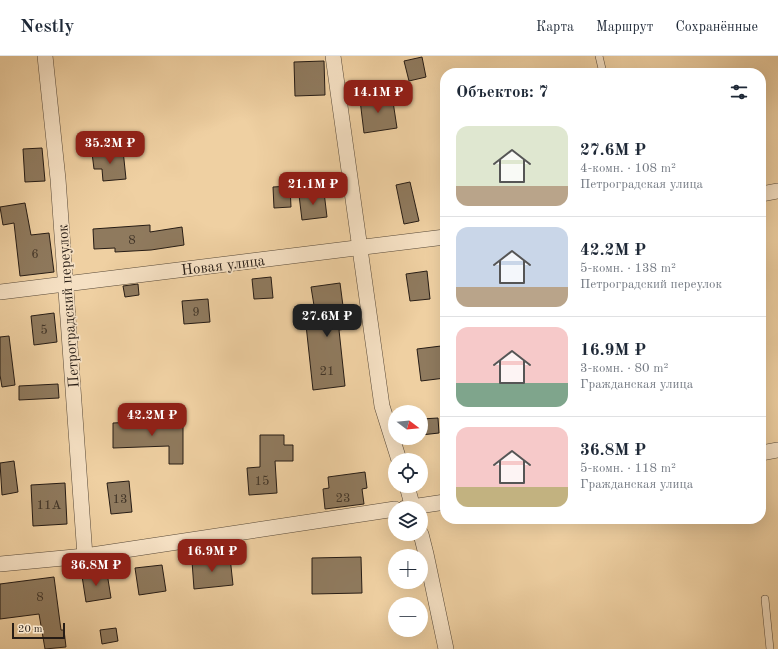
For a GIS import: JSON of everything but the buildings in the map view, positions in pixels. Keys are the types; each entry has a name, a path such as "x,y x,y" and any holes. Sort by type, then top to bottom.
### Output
{"street":[{"name":"Петроградский переулок","path":"45,56 58,179 85,556"},
{"path":"333,56 382,406 397,453"},
{"path":"766,193 778,191"},
{"name":"Новая улица","path":"0,292 440,238"},
{"path":"766,452 778,450"},
{"path":"428,505 440,503"},
{"path":"0,564 85,556 388,511"},
{"path":"423,541 446,649"}],"lane":[{"path":"599,56 602,68"},
{"path":"765,600 770,649"}]}
